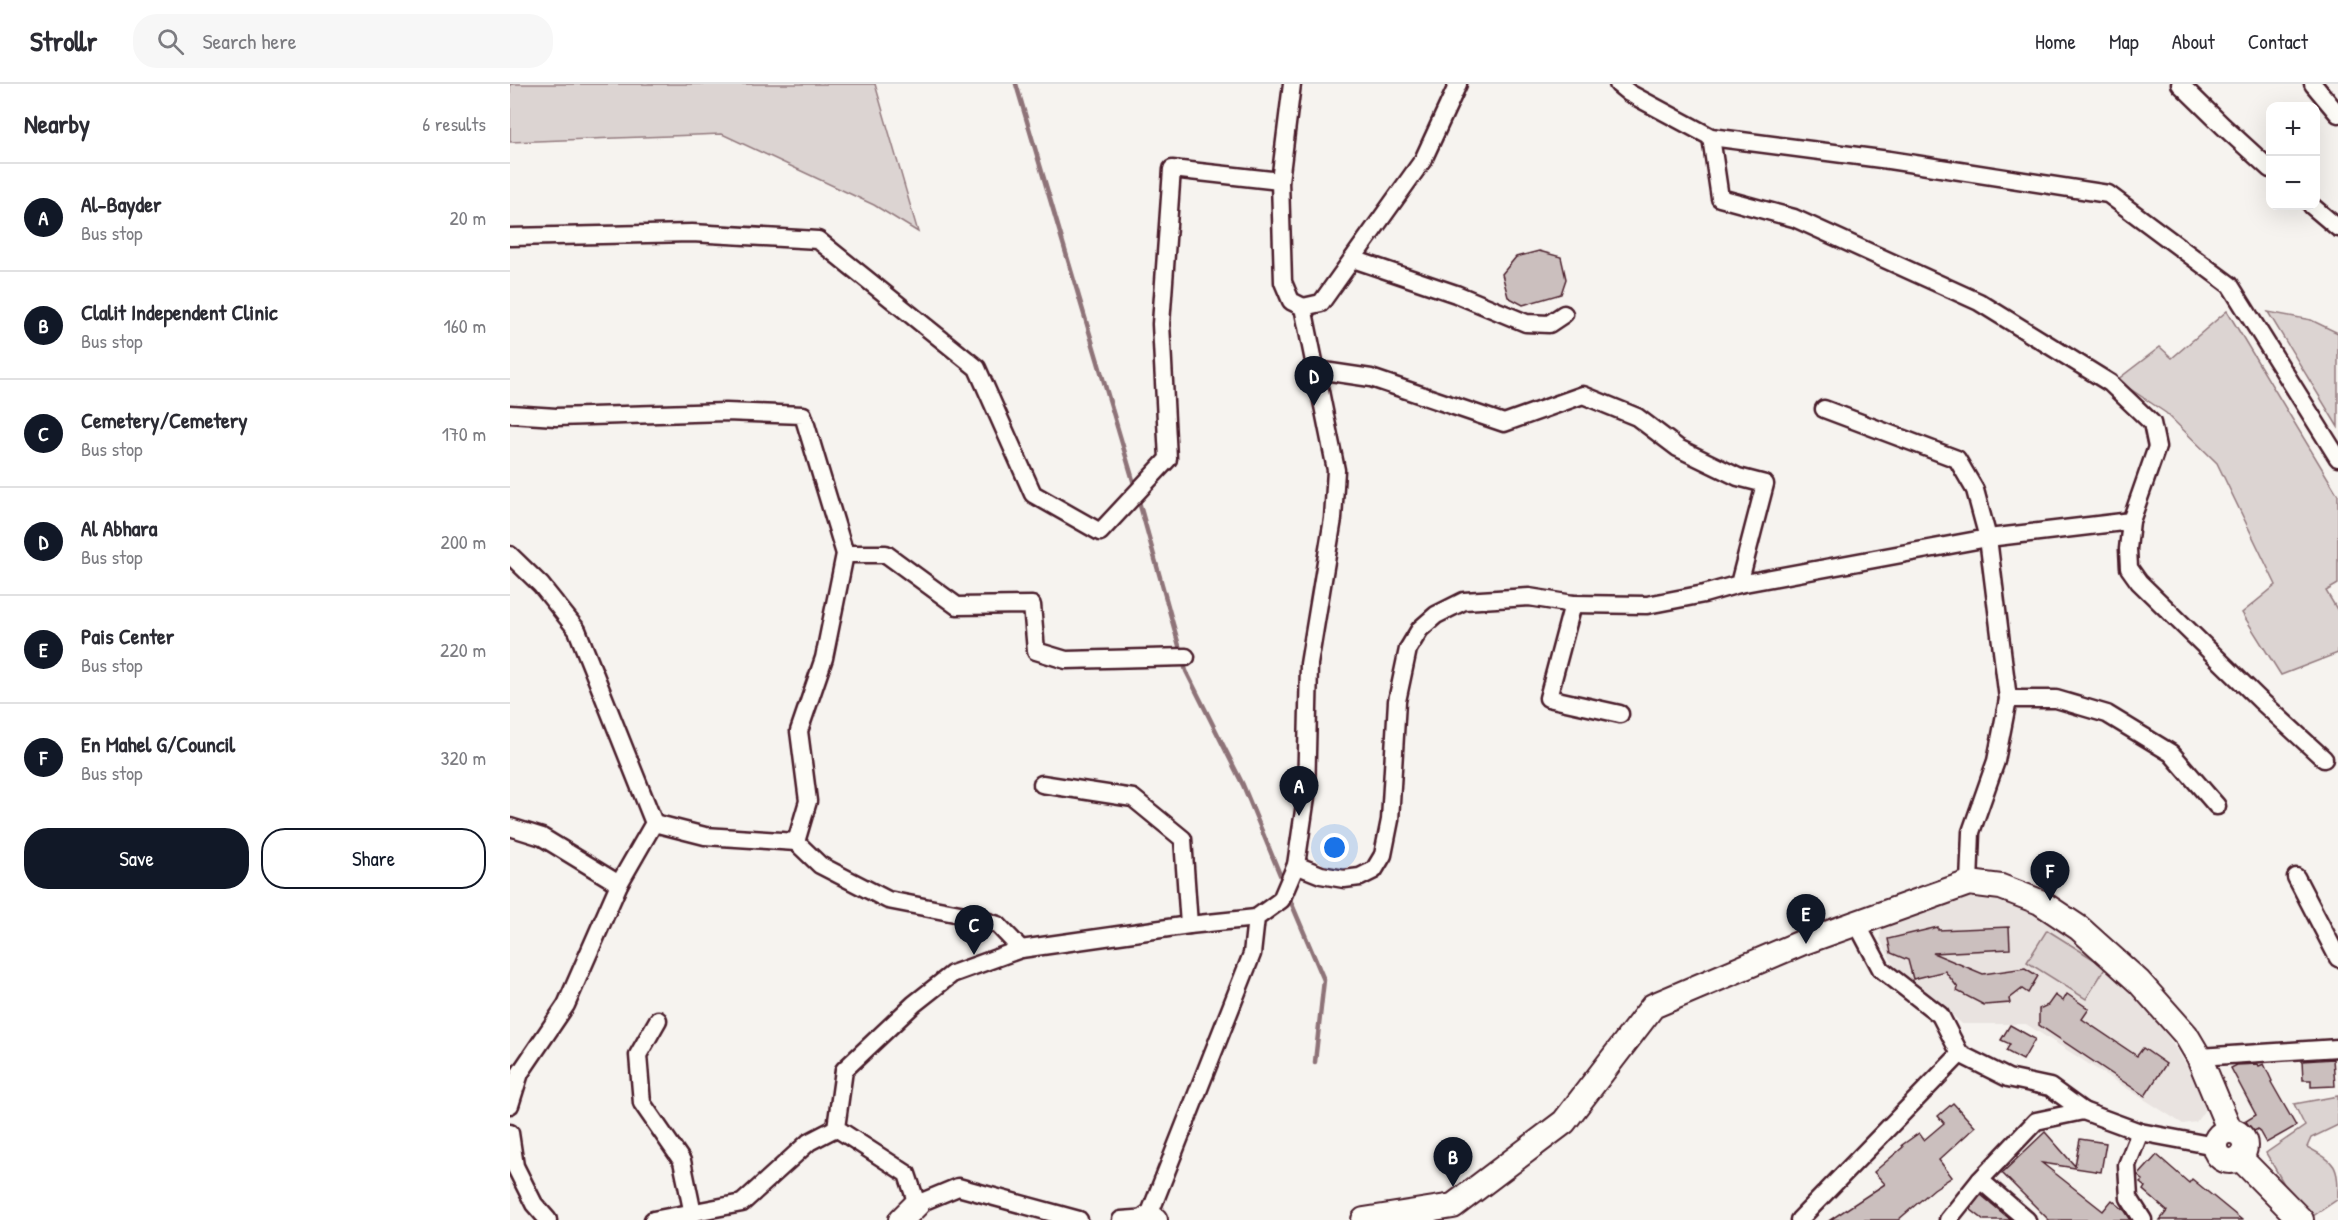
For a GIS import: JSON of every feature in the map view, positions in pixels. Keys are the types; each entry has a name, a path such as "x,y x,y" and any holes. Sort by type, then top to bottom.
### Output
{"street":[{"path":"1292,84 1280,181 1283,282 1291,301 1303,307 1321,303 1423,160 1458,84"},
{"path":"1618,84 1629,93 1711,137 1889,160 2108,194 2230,285 2338,458"},
{"path":"2181,84 2266,165"},
{"path":"2313,84 2338,114"},
{"path":"1711,137 1720,198 1794,218 1979,302 2110,383 2152,423 2157,447 2131,521 2128,549 2129,568 2139,582 2324,759"},
{"path":"510,237 692,233 818,240 977,368 1033,494 1100,532 1168,459 1161,324 1172,169 1280,181"},
{"path":"2317,210 2338,228"},
{"path":"1353,259 1456,294 1526,323 1549,324 1564,314"},
{"path":"836,1128 843,1070 914,1004 952,974 1021,949 1189,925 1256,918 1281,900 1296,865 1306,796 1309,664 1333,519 1336,471 1303,307"},
{"path":"1317,370 1371,378 1504,423 1583,395 1637,417 1678,448 1738,477 1766,484 1739,584"},
{"path":"1824,409 1957,459 1975,490 1988,538 2008,699 1996,761 1971,832 1968,883"},
{"path":"510,414 556,417 726,412 803,415 845,554 824,658 799,731 808,801 796,842"},
{"path":"1296,865 1321,876 1344,879 1360,877 1374,870 1383,855 1390,820 1397,701 1408,649 1420,629 1436,615 1464,601 1529,597 1573,604 1647,605 1704,594 1739,584 1988,538 2131,521"},
{"path":"845,554 886,554 957,606 1032,605 1036,651 1066,660 1186,657"},
{"path":"510,555 542,585 577,630 654,823"},
{"path":"1573,604 1548,698 1620,714"},
{"path":"2008,699 2056,699 2107,714 2172,753 2217,806"},
{"path":"1042,784 1133,798 1183,839 1189,925"},
{"path":"654,823 705,836 796,842 820,865 888,900 970,916 998,925 1021,949"},
{"path":"510,1105 520,1072 566,1005 619,884 654,823"},
{"path":"510,827 542,837 619,884"},
{"path":"2296,877 2338,958"},
{"path":"1364,1220 1453,1206 1564,1122 1653,1006 1856,922 1968,883 2001,887 2040,902 2079,927 2139,982 2186,1035 2199,1057 2222,1139 2222,1159 2231,1162 2240,1158 2301,1220"},
{"path":"1121,1220 1151,1219 1252,954 1256,918"},
{"path":"1856,922 1881,969 1940,1015 1960,1054 2008,1078 2050,1087 2083,1111 2140,1132 2222,1139"},
{"path":"658,1020 638,1055 642,1103 682,1161 693,1214"},
{"path":"2199,1057 2338,1048"},
{"path":"1799,1220 1960,1054"},
{"path":"1948,1220 1980,1180 2036,1121 2083,1111"},
{"path":"836,1128 907,1174 909,1212 958,1187 1078,1220"},
{"path":"653,1220 742,1203 809,1142 836,1128"},
{"path":"2140,1132 2127,1165 2129,1198 2143,1220"},
{"path":"510,1133 515,1166 534,1204 548,1220"},
{"path":"1980,1180 2027,1220"}],"shaded area":[{"path":"510,84 875,84 918,232 874,205 722,134 510,142"},
{"path":"2227,311 2338,495 2338,584 2326,591 2338,611 2338,653 2281,675 2242,613 2276,585 2217,463 2166,413 2117,380 2160,347 2172,358"},
{"path":"2268,312 2311,320 2338,333 2338,427"},
{"path":"1973,897 1993,899 2034,912 2083,943 2163,1029 2187,1066 2204,1102 2204,1111 2196,1122 2183,1124 2026,1024 1962,1024 1939,1002 1904,979 1880,939 1881,924 1955,900"},
{"path":"2047,930 2106,967 2086,999 2027,962"},
{"path":"2338,1096 2338,1125 2311,1138 2307,1147 2334,1166 2338,1199 2313,1216 2284,1184 2266,1153 2305,1126 2294,1104"}],"building":[{"path":"1539,251 1561,257 1566,279 1561,294 1523,305 1508,297 1502,274 1516,257"},
{"path":"1938,927 1938,930 2009,927 2010,949 1933,953 1983,974 2025,968 2038,976 2028,993 2022,989 2009,999 2010,1003 1984,1005 1957,991 1958,988 1945,971 1913,979 1908,960 1891,953 1888,939"},
{"path":"2067,994 2089,1009 2082,1019 2137,1056 2143,1048 2166,1064 2145,1096 2039,1025 2039,1009 2048,1005 2055,995 2063,1001"},
{"path":"2010,1025 2035,1039 2023,1060 2006,1051 2010,1044 2001,1040"},
{"path":"2333,1059 2335,1086 2311,1087 2311,1080 2303,1080 2302,1061"},
{"path":"2258,1064 2259,1066 2264,1064 2271,1082 2296,1126 2266,1143 2258,1129 2252,1132 2246,1121 2256,1115 2231,1068 2237,1065"},
{"path":"1953,1103 1975,1127 1939,1160 1952,1177 1934,1189 1898,1220 1830,1220 1885,1184 1874,1172 1903,1147 1902,1145 1919,1133 1924,1140 1944,1123 1938,1116"},
{"path":"2045,1132 2075,1166 2080,1139 2106,1143 2101,1172 2042,1163 2103,1211 2112,1200 2125,1211 2131,1220 2049,1220 2002,1173"},
{"path":"2157,1155 2189,1183 2192,1179 2242,1220 2160,1220 2167,1211 2143,1190 2145,1187 2140,1183 2143,1180 2138,1176"},
{"path":"1981,1195 2011,1220 1984,1220 1970,1209"}],"waterway":[{"path":"1016,84 1135,487"},
{"path":"1138,498 1186,671 1243,785 1283,882"},
{"path":"1288,895 1324,980 1315,1062"}],"place":[{"name":"Al Abhara","path":"1314,406"},
{"name":"Al-Bayder","path":"1299,816"},
{"name":"En Mahel G/Council","path":"2050,901"},
{"name":"Pais Center","path":"1806,944"},
{"name":"Cemetery/Cemetery","path":"974,955"},
{"name":"Clalit Independent Clinic","path":"1453,1187"}]}
